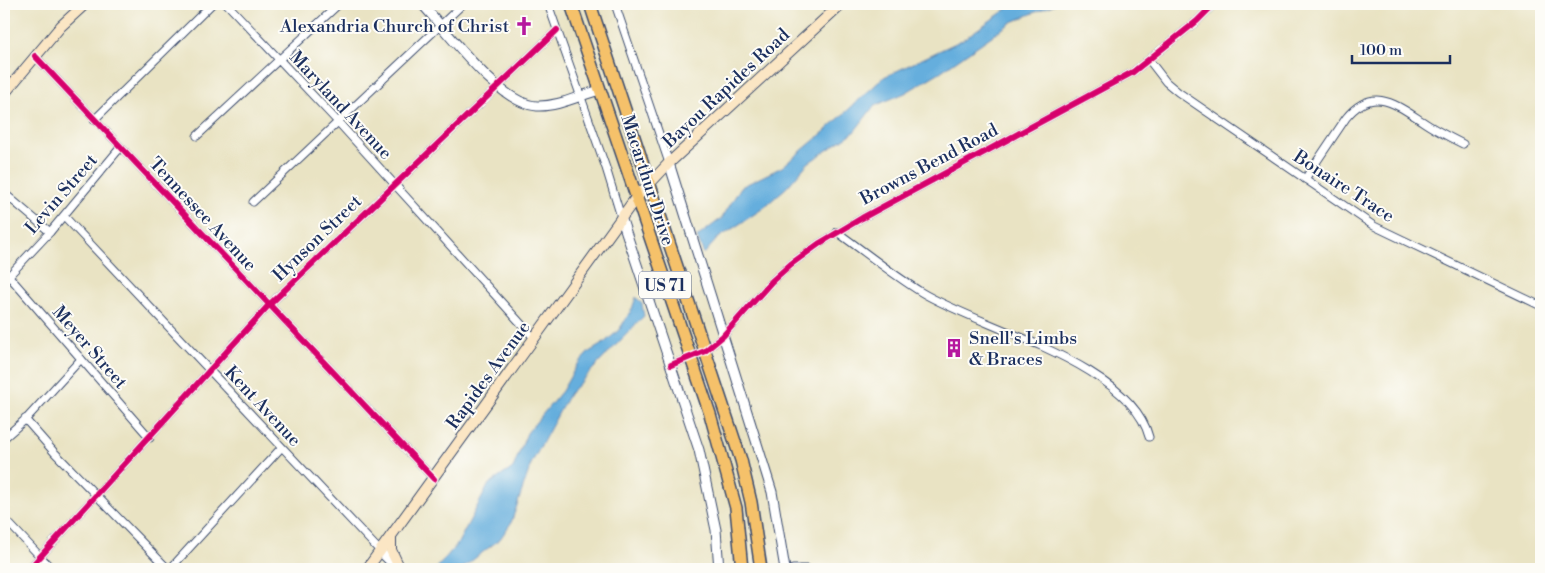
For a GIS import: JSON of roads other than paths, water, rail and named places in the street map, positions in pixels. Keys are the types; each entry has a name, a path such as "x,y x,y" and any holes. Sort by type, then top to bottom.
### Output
{"highway":[{"name":"Macarthur Drive","path":"571,4 635,199 710,414 732,490 741,543 742,569"},
{"name":"Macarthur Drive","path":"590,4 741,460 752,502 761,569"},
{"path":"600,90 618,84"}],"main road":[{"path":"4,94 61,26 85,4"},
{"name":"Bayou Rapides Road","path":"635,199 669,163 840,4"},
{"name":"Rapides Avenue","path":"367,569 635,199"},
{"path":"391,536 391,550 399,569"}],"street":[{"path":"94,120 212,4"},
{"name":"Maryland Avenue","path":"227,4 395,184 534,338"},
{"path":"196,136 339,4"},
{"path":"422,4 497,88 519,102 536,106 552,104 600,90"},
{"path":"253,202 463,4"},
{"name":"Macarthur Drive","path":"548,4 606,168 621,217"},
{"name":"Macarthur Drive","path":"615,4 669,163"},
{"name":"Browns Bend Road","path":"670,365 705,351 722,336 772,281 791,264 837,232 1133,72 1197,21 1214,4"},
{"name":"Hynson Street","path":"29,569 268,306 557,30"},
{"name":"Tennessee Avenue","path":"35,56 268,306 434,479"},
{"name":"Bonaire Trace","path":"1150,60 1166,82 1178,92 1374,226 1541,306"},
{"path":"1305,179 1346,118 1353,109 1365,101 1386,100 1463,144"},
{"name":"Levin Street","path":"6,278 50,232 120,148"},
{"path":"669,163 772,492 785,569"},
{"path":"4,193 50,232"},
{"name":"Kent Avenue","path":"64,216 380,551"},
{"path":"621,217 699,450 716,530 719,569"},
{"path":"837,232 921,292 1066,357 1133,405 1145,424 1149,436"},
{"name":"Meyer Street","path":"6,278 81,359 150,438"},
{"path":"4,438 25,419 81,359"},
{"path":"25,419 96,496 169,569 281,448"},
{"path":"4,518 52,569"},
{"path":"380,551 399,569"},
{"path":"793,569 808,569"}],"water":[{"path":"1014,4 1055,4 1012,22 940,72 905,93 874,106 854,132 808,163 787,187 762,209 717,239 704,254 697,237 722,218 741,187 782,167 824,132 884,77 962,40"},
{"path":"636,297 642,304 644,316 569,394 531,464 511,523 500,539 461,569 436,569 458,543 489,484 513,468 527,433 562,391 577,365 589,352 604,343 619,330 632,309"}],"place":[{"name":"Alexandria Church of Christ","path":"524,26"},
{"name":"Snell's Limbs & Braces","path":"954,348"}]}
